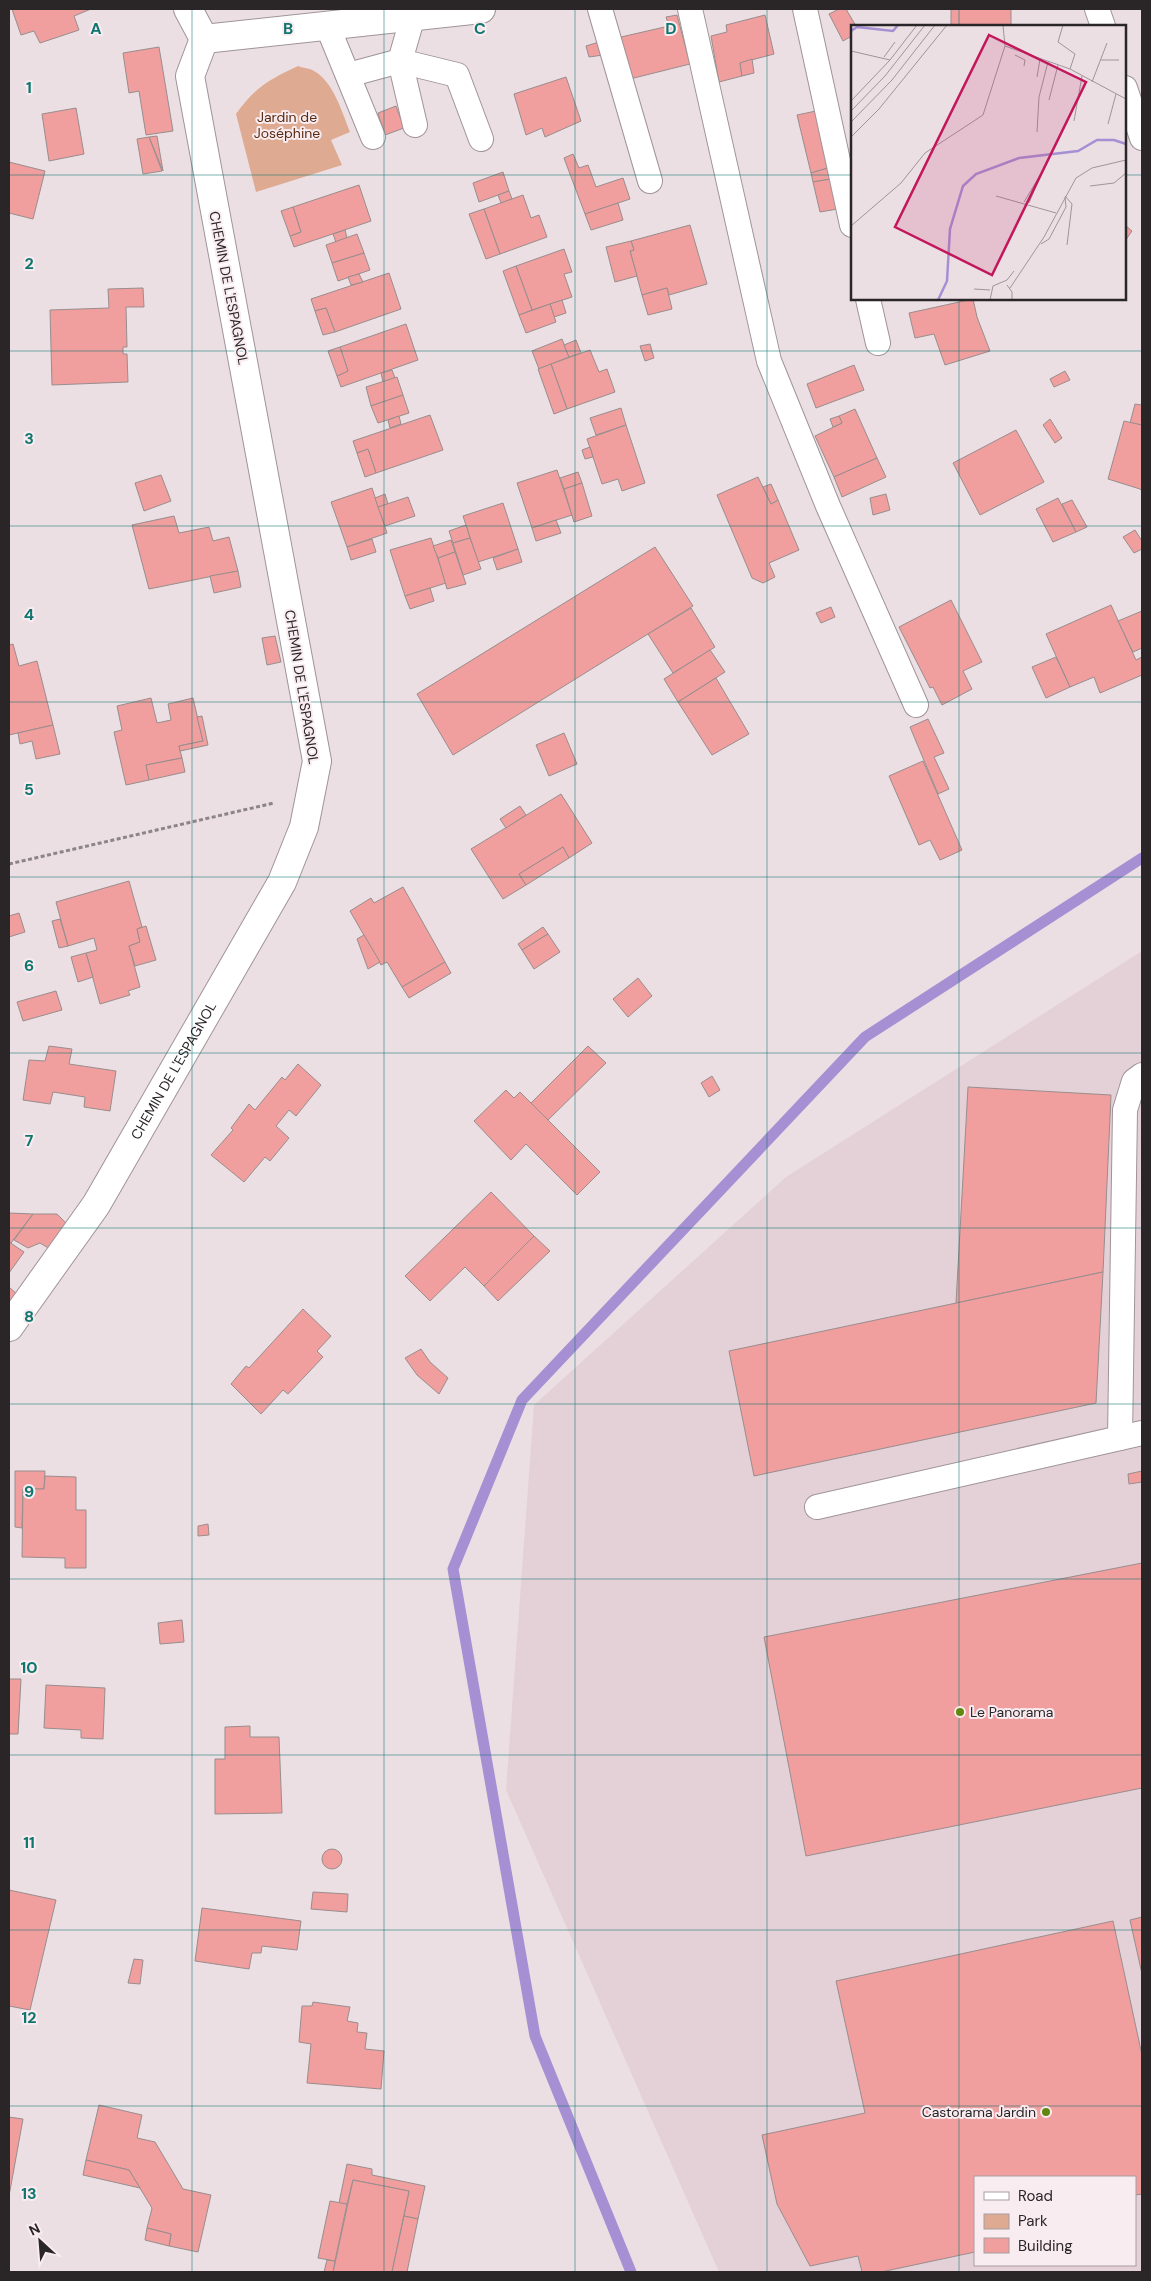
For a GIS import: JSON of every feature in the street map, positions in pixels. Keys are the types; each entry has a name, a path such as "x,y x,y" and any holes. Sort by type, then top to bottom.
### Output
{"street":[{"path":"188,9 204,39 481,9"},
{"name":"CHEMIN DE L'ESPAGNOL","path":"9,1327 96,1205 282,882 304,827 317,761 190,76 204,39"}],"lane":[{"path":"600,9 650,181"},
{"path":"690,9 769,362 832,515 916,705"},
{"path":"805,9 851,220"},
{"path":"1097,9 1103,25"},
{"path":"413,16 400,61 415,125"},
{"path":"327,25 373,136"},
{"path":"348,75 400,61 457,75 481,139"},
{"path":"1126,91 1142,138"},
{"path":"868,300 878,343"},
{"path":"817,1508 1131,1436 1125,1110 1134,1081 1142,1075"}],"path":[{"path":"9,864 311,795"}],"shaded area":[{"path":"1142,951 1142,2272 719,2272 506,1790 534,1405 786,1177"}],"green space":[{"name":"Jardin de Joséphine","path":"298,66 312,70 321,76 332,89 340,107 350,132 331,140 342,165 256,192 236,114 249,97 263,85"}],"building":[{"path":"12,9 91,9 74,16 79,30 40,43 34,31 21,35"},
{"path":"839,9 846,9 855,25 851,25 851,37 843,41 829,14"},
{"path":"951,9 1011,9 1011,25 951,25"},
{"path":"677,15 690,64 630,79 621,37 669,26 666,17"},
{"path":"765,15 774,54 740,63 742,76 719,82 711,36 727,32 726,25"},
{"path":"599,42 603,55 589,57 586,46"},
{"path":"159,47 173,131 146,135 139,91 129,93 123,53"},
{"path":"752,59 754,73 742,76 740,63"},
{"path":"566,77 581,121 545,137 542,128 526,135 514,94"},
{"path":"396,106 404,128 385,135 378,113"},
{"path":"76,108 84,154 49,161 42,114"},
{"path":"816,111 828,168 811,173 797,115"},
{"path":"157,136 163,171 149,137"},
{"path":"149,137 162,171 143,174 137,139"},
{"path":"573,154 579,168 588,165 596,187 623,178 630,199 585,214 564,158"},
{"path":"9,162 45,171 33,219 9,213"},
{"path":"828,168 831,179 813,182 811,173"},
{"path":"503,172 509,191 479,202 473,183"},
{"path":"831,179 838,209 820,212 813,182"},
{"path":"359,185 371,221 294,247 290,236 301,232 293,207"},
{"path":"509,191 512,199 501,203 498,195"},
{"path":"523,195 531,218 539,215 547,237 500,254 484,209"},
{"path":"618,203 623,220 591,230 585,214"},
{"path":"293,207 301,232 290,236 281,211"},
{"path":"484,209 500,254 486,259 469,214"},
{"path":"690,225 707,284 669,295 667,288 642,295 630,251 634,250 631,241"},
{"path":"1126,226 1132,231 1126,240"},
{"path":"345,230 347,238 336,242 333,234"},
{"path":"357,234 364,253 332,263 326,245"},
{"path":"631,241 634,250 630,251 637,276 615,282 606,247"},
{"path":"564,249 572,272 564,274 572,297 532,310 516,266"},
{"path":"364,253 370,270 338,281 332,263"},
{"path":"516,266 532,310 519,315 503,271"},
{"path":"389,273 401,309 335,332 326,308 315,311 311,299"},
{"path":"359,274 363,282 351,285 348,277"},
{"path":"143,288 144,307 126,307 127,347 123,347 123,354 127,354 128,382 52,385 50,310 109,308 108,289"},
{"path":"667,288 672,309 648,315 642,295"},
{"path":"562,300 566,313 554,317 550,304"},
{"path":"973,300 977,317 990,351 945,365 934,334 915,338 909,313"},
{"path":"550,304 556,322 526,333 519,315"},
{"path":"326,308 335,332 323,335 315,311"},
{"path":"406,324 418,360 341,387 337,376 348,371 340,347"},
{"path":"562,339 569,357 539,369 532,351"},
{"path":"576,340 581,353 569,357 564,345"},
{"path":"650,344 654,358 645,361 640,346"},
{"path":"340,347 348,371 337,376 328,351"},
{"path":"590,350 599,372 607,369 615,392 567,409 551,364"},
{"path":"551,364 567,409 554,414 538,369"},
{"path":"854,365 864,390 816,408 807,384"},
{"path":"392,370 395,378 383,382 381,373"},
{"path":"1065,371 1070,380 1054,387 1050,379"},
{"path":"397,377 403,395 371,406 366,387"},
{"path":"403,395 409,413 378,423 371,406"},
{"path":"1135,404 1142,405 1142,425 1130,423"},
{"path":"621,408 626,425 596,435 590,418"},
{"path":"855,409 877,458 834,477 815,436 842,423 839,416"},
{"path":"430,415 443,450 376,473 368,449 357,453 353,441"},
{"path":"399,416 401,424 390,428 388,420"},
{"path":"839,416 842,423 833,427 830,419"},
{"path":"1050,419 1062,438 1055,443 1043,425"},
{"path":"1124,421 1142,425 1142,491 1108,479"},
{"path":"626,425 645,483 622,491 618,479 602,484 587,439"},
{"path":"1016,430 1044,482 980,515 953,463"},
{"path":"590,447 593,457 585,459 582,450"},
{"path":"368,449 376,473 365,477 357,453"},
{"path":"877,458 886,477 842,497 834,477"},
{"path":"557,470 572,515 532,528 517,483"},
{"path":"578,472 582,483 564,489 560,478"},
{"path":"161,475 171,501 144,511 135,483"},
{"path":"758,477 771,504 778,500 799,550 769,563 775,577 763,583 752,578 717,495"},
{"path":"582,483 592,516 574,522 564,489"},
{"path":"771,484 778,500 771,504 763,487"},
{"path":"372,488 387,533 347,547 331,502"},
{"path":"385,494 388,504 378,507 375,498"},
{"path":"886,494 890,510 873,515 870,498"},
{"path":"408,497 415,516 385,526 378,507"},
{"path":"1058,498 1076,532 1053,542 1036,509"},
{"path":"1072,500 1087,527 1076,532 1062,504"},
{"path":"503,503 518,549 478,562 463,516"},
{"path":"174,516 179,533 209,527 213,541 229,537 238,571 149,589 132,525"},
{"path":"556,520 561,533 536,541 532,528"},
{"path":"466,525 470,538 453,543 449,531"},
{"path":"1135,530 1142,541 1142,549 1134,553 1123,537"},
{"path":"431,538 446,583 405,596 390,550"},
{"path":"470,538 481,569 463,575 453,543"},
{"path":"372,539 376,552 351,560 347,547"},
{"path":"451,540 455,552 438,558 433,546"},
{"path":"655,547 693,606 453,755 417,694"},
{"path":"518,549 522,562 497,570 493,558"},
{"path":"455,552 466,584 447,589 438,558"},
{"path":"238,571 241,587 214,593 210,576"},
{"path":"430,588 434,601 410,609 405,596"},
{"path":"951,600 982,662 963,671 972,689 942,705 933,687 930,688 899,627"},
{"path":"1111,605 1136,660 1142,657 1142,675 1100,693 1094,677 1070,687 1046,634"},
{"path":"831,607 835,617 821,623 816,613"},
{"path":"691,608 715,647 673,673 648,634"},
{"path":"1142,611 1142,648 1133,652 1118,621"},
{"path":"275,636 281,662 267,665 262,638"},
{"path":"13,644 19,666 37,661 53,725 9,735 9,645"},
{"path":"710,650 725,672 678,702 664,679"},
{"path":"1056,657 1070,687 1046,698 1032,667"},
{"path":"716,678 749,734 712,755 678,702"},
{"path":"151,698 157,723 171,720 168,704 193,698 203,741 179,746 182,758 146,765 149,780 126,785 114,732 122,730 117,706"},
{"path":"202,716 208,745 180,751 179,746 203,741 197,717"},
{"path":"928,719 944,753 934,757 949,789 938,794 910,727"},
{"path":"53,725 60,754 36,759 32,741 20,744 18,733"},
{"path":"564,733 577,764 549,776 536,745"},
{"path":"182,758 185,772 149,780 146,765"},
{"path":"923,761 962,850 940,860 930,840 919,845 889,776"},
{"path":"561,794 592,843 569,858 563,847 519,874 526,885 503,899 471,849"},
{"path":"520,806 526,815 506,828 500,819"},
{"path":"563,847 569,858 526,885 519,874"},
{"path":"129,881 142,927 137,929 140,942 129,946 140,987 128,991 130,995 100,1004 86,953 97,950 94,938 68,946 56,902"},
{"path":"403,887 445,962 402,987 387,962 381,965 350,911 371,898 374,903"},
{"path":"19,913 25,932 9,937 9,916"},
{"path":"60,919 68,946 59,948 52,921"},
{"path":"146,926 156,960 135,966 129,946 140,942 137,929"},
{"path":"543,927 548,934 522,950 518,944"},
{"path":"548,934 560,952 534,969 522,950"},
{"path":"364,935 380,962 368,969 357,939"},
{"path":"86,953 93,977 78,982 71,957"},
{"path":"445,962 451,973 409,998 402,987"},
{"path":"638,978 652,996 628,1017 613,999"},
{"path":"56,991 62,1010 23,1021 17,1002"},
{"path":"49,1046 72,1049 69,1064 116,1071 110,1111 84,1107 85,1097 53,1092 50,1104 23,1100 29,1060 45,1061"},
{"path":"588,1046 606,1063 548,1120 531,1103"},
{"path":"298,1064 321,1085 296,1116 289,1110 276,1126 289,1138 270,1161 265,1157 244,1182 211,1155 233,1130 231,1128 249,1104 255,1110 282,1077 285,1080"},
{"path":"712,1076 720,1090 709,1097 701,1083"},
{"path":"968,1087 1111,1095 1103,1272 956,1303"},
{"path":"506,1090 514,1098 520,1092 600,1172 577,1195 526,1144 511,1160 474,1121"},
{"path":"491,1192 534,1236 484,1286 465,1267 430,1301 405,1276"},
{"path":"9,1213 33,1214 11,1243 9,1242"},
{"path":"33,1214 57,1214 68,1225 50,1249 40,1243 28,1248 14,1240"},
{"path":"534,1236 550,1251 498,1301 484,1286"},
{"path":"9,1242 24,1252 9,1273"},
{"path":"1103,1272 1096,1403 754,1476 729,1351"},
{"path":"9,1287 18,1295 9,1308"},
{"path":"303,1309 331,1336 317,1351 323,1357 288,1394 283,1390 261,1414 231,1384 246,1366 249,1368"},
{"path":"421,1349 430,1362 448,1378 439,1394 417,1375 405,1358"},
{"path":"15,1471 45,1471 44,1489 23,1489 22,1528 15,1527"},
{"path":"1142,1471 1142,1482 1129,1484 1128,1474"},
{"path":"45,1476 76,1477 76,1510 86,1510 86,1568 65,1568 65,1558 22,1557 23,1489 44,1489"},
{"path":"208,1524 209,1535 198,1536 198,1526"},
{"name":"Le Panorama","path":"1142,1563 1142,1788 806,1856 764,1637"},
{"path":"182,1620 184,1642 160,1644 158,1623"},
{"path":"9,1679 21,1679 18,1734 9,1734"},
{"path":"46,1685 105,1688 103,1739 81,1738 81,1730 44,1728"},
{"path":"250,1726 250,1737 279,1737 282,1813 215,1814 215,1759 225,1759 225,1727"},
{"path":"332,1849 339,1852 342,1859 339,1866 332,1869 325,1866 322,1859 325,1852"},
{"path":"9,1890 56,1900 30,2010 9,2006"},
{"path":"313,1892 348,1894 347,1912 311,1909"},
{"path":"202,1908 301,1921 297,1950 262,1946 261,1953 252,1953 249,1969 195,1961"},
{"path":"1142,1917 1142,1974 1130,1920"},
{"path":"1113,1921 1142,2055 1142,2194 1136,2195 1136,2176 974,2176 974,2252 881,2272 862,2272 858,2256 810,2266 777,2204 762,2135 865,2113 836,1981"},
{"path":"134,1959 143,1960 140,1984 128,1983"},
{"path":"313,2002 350,2007 347,2021 358,2023 357,2032 367,2033 365,2049 384,2051 381,2089 307,2083 311,2044 299,2042 302,2006 312,2006"},
{"path":"99,2105 142,2115 137,2138 155,2142 183,2189 211,2195 198,2252 169,2246 171,2234 147,2228 152,2208 129,2170 86,2160"},
{"path":"9,2117 23,2119 9,2196"},
{"path":"86,2160 129,2170 140,2188 83,2175"},
{"path":"347,2164 372,2169 372,2175 425,2186 418,2219 404,2216 409,2191 353,2180 347,2204 339,2203"},
{"path":"353,2180 409,2191 392,2272 333,2272"},
{"path":"330,2201 347,2204 335,2261 318,2258"},
{"path":"404,2216 418,2219 407,2272 392,2272"},
{"path":"147,2228 171,2234 169,2246 145,2240"},
{"path":"327,2260 335,2261 333,2272 324,2272"}],"waterway":[{"path":"631,2272 535,2036 453,1569 522,1400 865,1037 1142,858"}],"place":[{"name":"Le Panorama","path":"960,1712"},
{"name":"Castorama Jardin","path":"1046,2112"}]}
